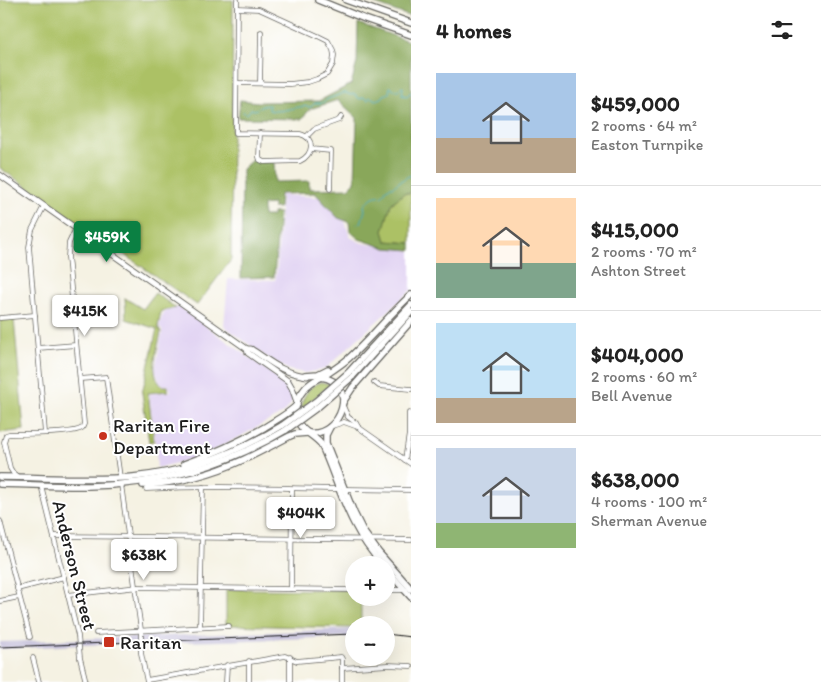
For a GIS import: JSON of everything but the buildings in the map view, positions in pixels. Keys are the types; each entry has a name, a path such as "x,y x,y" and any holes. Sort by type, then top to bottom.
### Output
{"highway":[{"path":"318,0 365,19 411,34"},
{"path":"346,0 411,23"},
{"path":"342,489 321,444 301,427 297,421 297,403 300,394 306,387 349,358 411,296"},
{"path":"350,375 411,305"},
{"path":"0,484 79,485 164,478 200,469 233,457 256,447 325,402 411,312"},
{"path":"121,481 131,486 159,484 199,476 243,460 295,434 319,433 336,421 343,404 353,388 411,321"},
{"path":"305,375 321,372 334,366 362,341 367,339"},
{"path":"321,377 336,383 340,389 343,404"},
{"path":"147,475 196,460 233,445 277,420 290,411 297,403"},
{"path":"331,426 326,435 326,443 351,519 377,556"},
{"path":"1,476 121,481 182,468 220,456 285,428"},
{"path":"365,539 408,589 411,597"},
{"path":"395,577 408,589"}],"main road":[{"path":"0,175 247,349 251,349 282,370 321,377"},
{"path":"247,349 248,353 288,382 297,403"}],"street":[{"path":"237,0 236,133 260,133 300,134 306,136 310,141 311,149 309,155 306,159 300,161 264,162 259,157 260,133"},
{"path":"237,83 290,84 308,82 327,74 333,64 334,55 328,42 318,36 264,11 238,8"},
{"path":"260,84 261,32"},
{"path":"306,136 314,129 338,120 341,117"},
{"path":"311,149 331,151 330,189"},
{"path":"44,206 32,230 29,247 45,433"},
{"path":"18,477 10,468 4,442 6,435 78,429 84,423 68,250 76,228"},
{"path":"0,318 35,314"},
{"path":"38,348 76,345"},
{"path":"80,379 106,377 141,630 141,653 147,681 285,656 298,661 342,658 342,682"},
{"path":"374,382 379,386 411,390"},
{"path":"343,404 348,416 358,427"},
{"path":"405,460 409,434 409,413"},
{"path":"331,426 344,422 358,427 411,464"},
{"path":"1,476 7,473 10,468"},
{"name":"Anderson Street","path":"41,485 78,636 86,682"},
{"path":"146,489 202,487 411,490"},
{"path":"200,627 202,487"},
{"path":"291,589 292,488"},
{"path":"0,521 2,541 30,637"},
{"path":"54,536 411,540"},
{"path":"17,589 64,577"},
{"path":"68,595 135,587 345,590"},
{"path":"395,590 408,589"},
{"path":"0,601 19,597"},
{"path":"96,633 229,626"},
{"path":"290,657 290,682"},
{"path":"33,658 39,682"},
{"path":"249,661 249,682"},
{"path":"226,682 227,665"},
{"path":"342,668 388,665 411,666"}],"shaded area":[{"path":"281,195 337,198 350,237 362,243 411,251 411,290 325,369 305,373 289,370 262,354 224,326 228,279 275,280"},
{"path":"179,307 282,381 293,395 291,404 283,413 241,436 202,456 157,468 149,394 171,391 168,385 162,385 159,381 155,369 162,333 159,327 164,313"},
{"path":"345,629 345,637 0,649 0,642"}],"green space":[{"path":"0,0 233,0 231,260 197,305 0,168"},
{"path":"365,0 411,0 411,17"},
{"path":"358,23 411,42 411,193 404,193 391,204 383,231 386,241 411,243 411,250 386,248 359,239 350,231 349,222 338,218 315,193 280,194 279,208 273,208 273,204 263,205 263,216 273,216 273,213 279,213 274,277 241,278 242,169 252,160 274,162 275,182 309,181 309,189 349,188 355,182 357,118 338,100 310,109 302,119 238,118 240,100 259,102 319,101 351,84 357,62"},
{"path":"404,193 411,193 411,243 386,241 383,231 391,204"},
{"path":"155,293 176,308 161,311 158,327 161,332 155,367 158,381 162,386 168,386 168,391 148,393 154,441 149,442 142,393 157,329 126,319 125,298 143,309"},
{"path":"14,319 24,430 0,433 0,320"},
{"path":"321,382 331,384 300,410 309,389"},
{"path":"226,589 345,590 345,606 361,606 361,616 345,616 345,628 226,625"}],"waterway":[{"path":"243,112 247,114 251,109 255,110 269,105 269,110 274,111 306,106 311,107 315,103 322,103 343,93 355,94 358,98 362,99 363,97 368,100 370,97 376,100 389,93 390,87 393,90 399,90 403,87 402,95 407,96 411,92"},
{"path":"357,224 361,223 365,210 364,206 369,200 382,195 386,189 393,187 411,175"}],"railway":[{"path":"0,647 345,634"},
{"path":"395,635 411,637"}],"place":[{"name":"Raritan Fire Department","path":"103,436"},
{"name":"Raritan","path":"109,642"}]}
